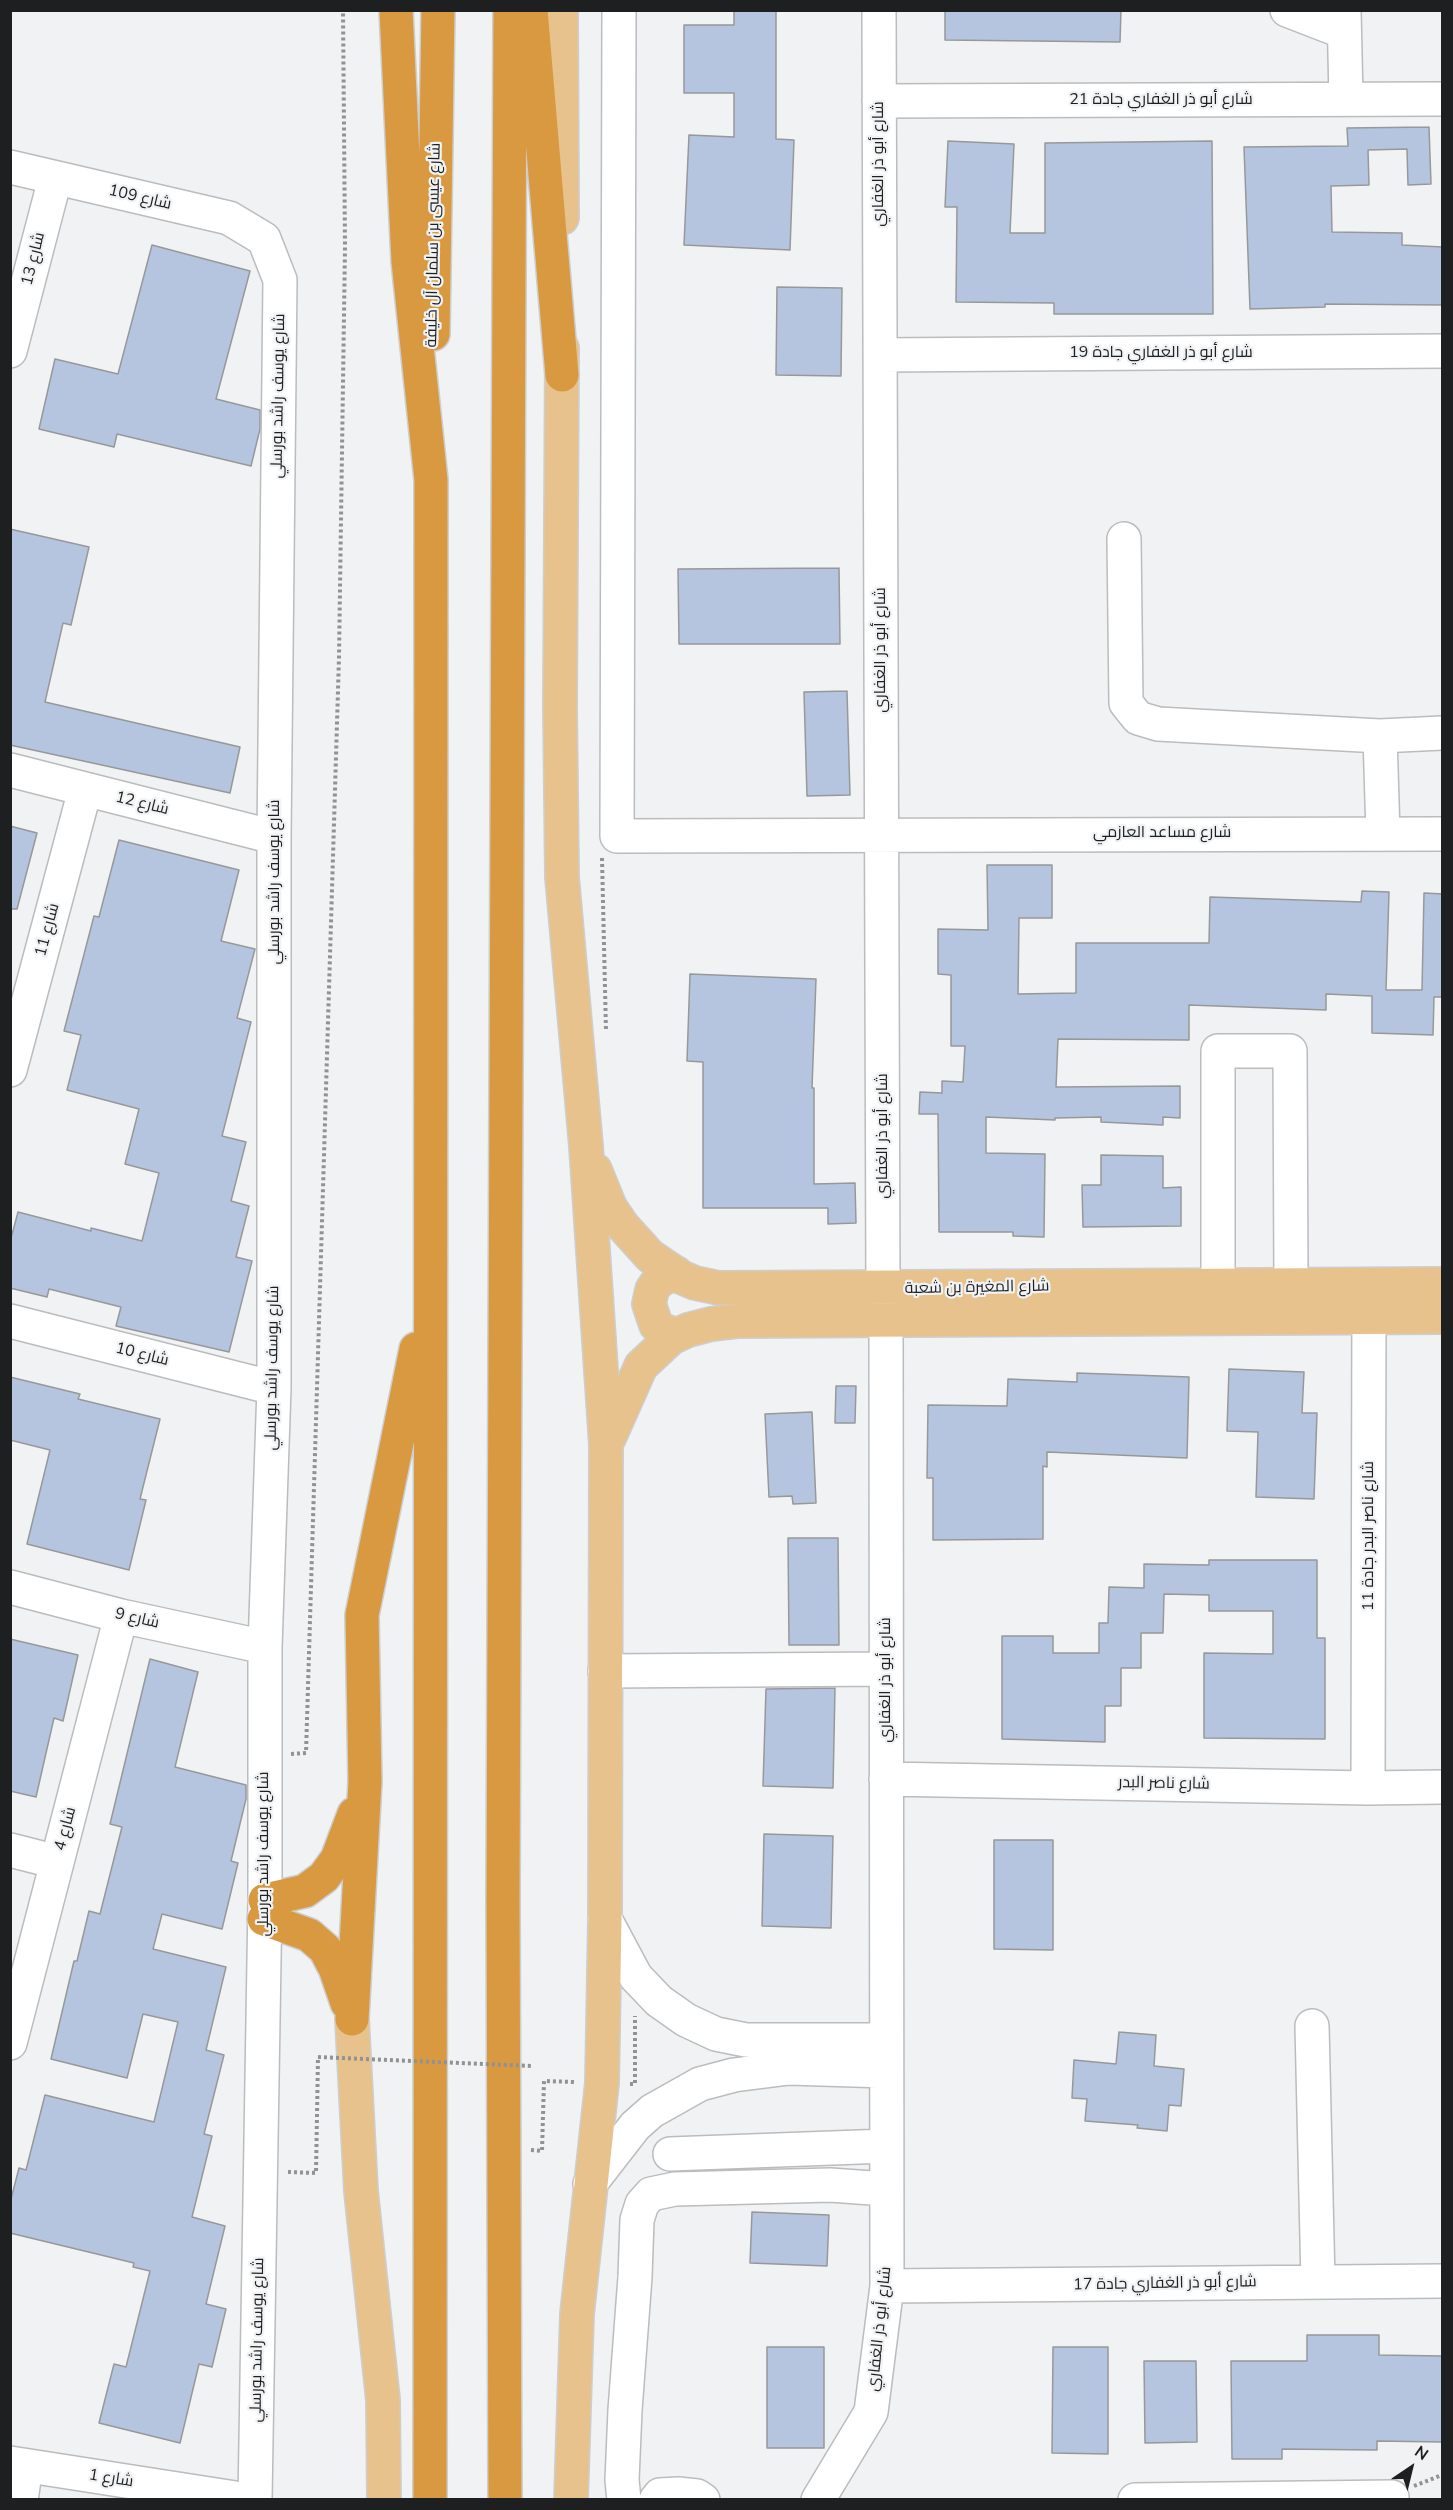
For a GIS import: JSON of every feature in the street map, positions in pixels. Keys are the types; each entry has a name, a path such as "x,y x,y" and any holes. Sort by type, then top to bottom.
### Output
{"highway":[{"path":"396,10 408,261 431,480 430,2499"},
{"name":"شارع عيسى بن سلمان آل خليفة","path":"431,480 438,10"},
{"path":"507,2490 503,1926 510,10"},
{"path":"531,10 562,375"},
{"path":"352,2019 365,1782 362,1615 431,1280"},
{"path":"264,1910 315,1885 331,1869 342,1849 365,1782"},
{"path":"264,1910 309,1935 325,1949 336,1968 352,2019"}],"main road":[{"path":"561,10 560,706 562,877 586,1146 606,1445 605,1919 602,2083 577,2314 571,2499"},
{"name":"شارع المغيرة بن شعبة","path":"586,1146 610,1207 622,1225 650,1256 694,1283 719,1288 885,1304 1443,1317"},
{"path":"676,1273 656,1284 649,1304 656,1325 676,1335"},
{"name":"شارع المغيرة بن شعبة","path":"606,1445 641,1366 676,1335 711,1324 885,1304 1218,1285 1443,1284"},
{"path":"352,2019 361,2191 383,2400 384,2499"}],"street":[{"name":"شارع مساعد العازمي","path":"619,10 617,836 882,833 1443,834"},
{"name":"شارع أبو ذر الغفاري","path":"818,2499 871,2412 887,2286 879,10"},
{"path":"1287,10 1344,21 1346,99"},
{"name":"شارع أبو ذر الغفاري جادة 21","path":"879,100 1443,99"},
{"name":"شارع 109","path":"10,167 229,218 264,239"},
{"name":"شارع 13","path":"12,343 55,179"},
{"name":"شارع يوسف راشد بورسلي","path":"255,2499 264,1910 265,1647 274,1388 274,837 280,280 264,239"},
{"name":"شارع أبو ذر الغفاري جادة 19","path":"880,355 1443,351"},
{"path":"1124,539 1125,703 1138,718 1158,724 1380,736 1443,732"},
{"path":"1380,736 1383,834"},
{"name":"شارع 12","path":"10,770 274,837"},
{"name":"شارع 11","path":"12,1059 85,790"},
{"path":"1218,1285 1218,1051 1290,1051 1291,1285"},
{"name":"شارع ناصر البدر جادة 11","path":"1368,1788 1369,1284"},
{"name":"شارع 10","path":"10,1321 274,1388"},
{"name":"شارع 9","path":"10,1587 121,1616 265,1647"},
{"name":"شارع 4","path":"10,2043 121,1616"},
{"path":"605,1671 886,1669"},
{"name":"شارع ناصر البدر","path":"886,1779 1368,1788 1443,1787"},
{"path":"10,1850 57,1862"},
{"path":"605,1919 636,1977 659,2001 677,2014 716,2034 746,2040 886,2056"},
{"path":"1312,2026 1318,2282"},
{"path":"590,2184 635,2126 652,2111 700,2084 734,2075 886,2056"},
{"path":"670,2154 886,2146"},
{"path":"624,2499 622,2480 624,2421 635,2277 636,2220 642,2204 651,2194 675,2189 830,2185 886,2188"},
{"name":"شارع أبو ذر الغفاري جادة 17","path":"887,2286 1443,2281"},
{"path":"18,2464 21,2499"},
{"name":"شارع 1","path":"18,2464 248,2499"},
{"path":"656,2499 660,2495 678,2494 703,2499"},
{"path":"1135,2499 1392,2497 1392,2499"}],"path":[{"path":"265,1757 306,1753 339,657 345,246 343,10"},
{"path":"602,857 606,1034"},
{"path":"316,2173 318,2057 533,2066 533,2076"},
{"path":"531,2140 531,2151 542,2151 544,2081"}],"building":[{"path":"734,10 776,10 776,139 794,140 790,250 684,245 689,135 734,137 734,93 684,93 684,25 734,25"},
{"path":"945,10 1121,10 1120,42 945,40"},
{"path":"1429,127 1431,184 1408,185 1407,149 1368,150 1369,185 1331,186 1332,232 1402,233 1402,245 1443,247 1443,305 1325,304 1325,307 1250,309 1244,147 1348,146 1347,128"},
{"path":"948,141 1014,144 1010,233 1045,233 1045,143 1212,141 1213,314 1054,314 1054,303 956,302 957,207 945,207"},
{"path":"152,245 250,271 216,399 260,410 260,429 251,466 117,434 114,447 39,429 55,359 118,374"},
{"path":"777,287 842,288 841,376 776,375"},
{"path":"10,529 89,547 71,625 63,623 45,702 240,747 230,793 10,745"},
{"path":"839,568 840,644 679,644 678,569"},
{"path":"847,691 850,795 807,796 804,692"},
{"path":"10,826 37,833 17,909 10,909"},
{"path":"119,840 239,870 221,941 255,949 237,1018 251,1022 222,1136 246,1142 231,1201 249,1206 236,1257 252,1261 229,1352 116,1326 121,1307 49,1289 47,1297 10,1288 10,1242 18,1212 91,1231 91,1228 142,1241 159,1173 125,1164 139,1109 67,1090 81,1035 64,1031 94,916 99,917"},
{"path":"987,865 1052,865 1052,918 1019,918 1018,994 1076,993 1076,943 1209,943 1210,897 1361,902 1362,891 1389,892 1386,990 1422,990 1424,893 1443,894 1443,997 1434,997 1433,1035 1372,1033 1372,996 1326,994 1326,1010 1189,1005 1189,1040 1058,1039 1056,1087 1180,1086 1180,1118 1163,1117 1163,1125 1101,1122 1101,1117 1055,1118 1055,1120 986,1117 986,1153 1045,1154 1044,1237 1013,1236 1013,1232 939,1232 938,1114 919,1114 920,1092 942,1093 942,1081 963,1082 965,1046 951,1046 951,975 938,974 938,929 988,930"},
{"path":"690,974 816,979 812,1088 814,1088 814,1184 855,1183 856,1223 828,1224 828,1208 703,1208 703,1062 687,1061"},
{"path":"1101,1155 1163,1156 1163,1188 1181,1187 1181,1226 1083,1227 1082,1185 1101,1185"},
{"path":"1229,1369 1304,1372 1302,1413 1317,1413 1314,1499 1256,1497 1258,1432 1227,1431"},
{"path":"1077,1373 1189,1377 1187,1458 1047,1452 1047,1467 1043,1466 1043,1539 933,1540 933,1478 927,1478 928,1405 1007,1406 1008,1379 1077,1382"},
{"path":"10,1377 80,1394 78,1399 160,1419 140,1499 146,1500 129,1570 27,1544 50,1450 10,1440"},
{"path":"836,1386 856,1386 855,1423 835,1423"},
{"path":"812,1412 816,1503 793,1504 792,1496 769,1497 765,1414"},
{"path":"788,1538 838,1538 839,1645 789,1645"},
{"path":"1209,1560 1317,1560 1317,1638 1325,1638 1325,1739 1204,1738 1204,1653 1273,1654 1273,1611 1209,1611 1209,1595 1164,1594 1163,1633 1141,1633 1141,1668 1121,1668 1121,1706 1105,1706 1105,1742 1002,1739 1002,1636 1053,1636 1053,1653 1099,1653 1099,1623 1108,1623 1109,1587 1144,1588 1144,1564 1209,1565"},
{"path":"10,1639 78,1655 63,1721 54,1718 36,1797 10,1791"},
{"path":"150,1659 198,1672 175,1767 246,1785 246,1799 231,1861 238,1863 222,1929 162,1914 153,1949 226,1967 206,2050 224,2055 204,2134 212,2136 192,2217 225,2226 206,2304 226,2309 212,2367 199,2364 180,2443 99,2423 114,2364 126,2367 150,2271 133,2267 134,2263 10,2233 10,2203 19,2168 26,2170 45,2095 154,2122 178,2022 143,2014 127,2078 51,2059 74,1961 77,1961 89,1911 100,1914 122,1827 110,1824"},
{"path":"835,1688 833,1788 763,1786 766,1689"},
{"path":"764,1834 833,1836 831,1928 762,1926"},
{"path":"994,1840 1053,1840 1053,1950 994,1949"},
{"path":"1119,2032 1156,2035 1154,2066 1184,2069 1181,2106 1169,2105 1167,2131 1137,2128 1138,2125 1085,2121 1087,2099 1072,2098 1074,2060 1116,2064"},
{"path":"752,2212 829,2215 827,2266 750,2263"},
{"path":"1307,2335 1379,2335 1379,2355 1443,2356 1443,2442 1377,2441 1377,2450 1282,2449 1282,2459 1232,2459 1231,2361 1307,2361"},
{"path":"767,2347 824,2347 824,2448 767,2448"},
{"path":"1053,2347 1108,2347 1108,2454 1052,2453"},
{"path":"1144,2361 1196,2361 1197,2442 1145,2443"}]}
